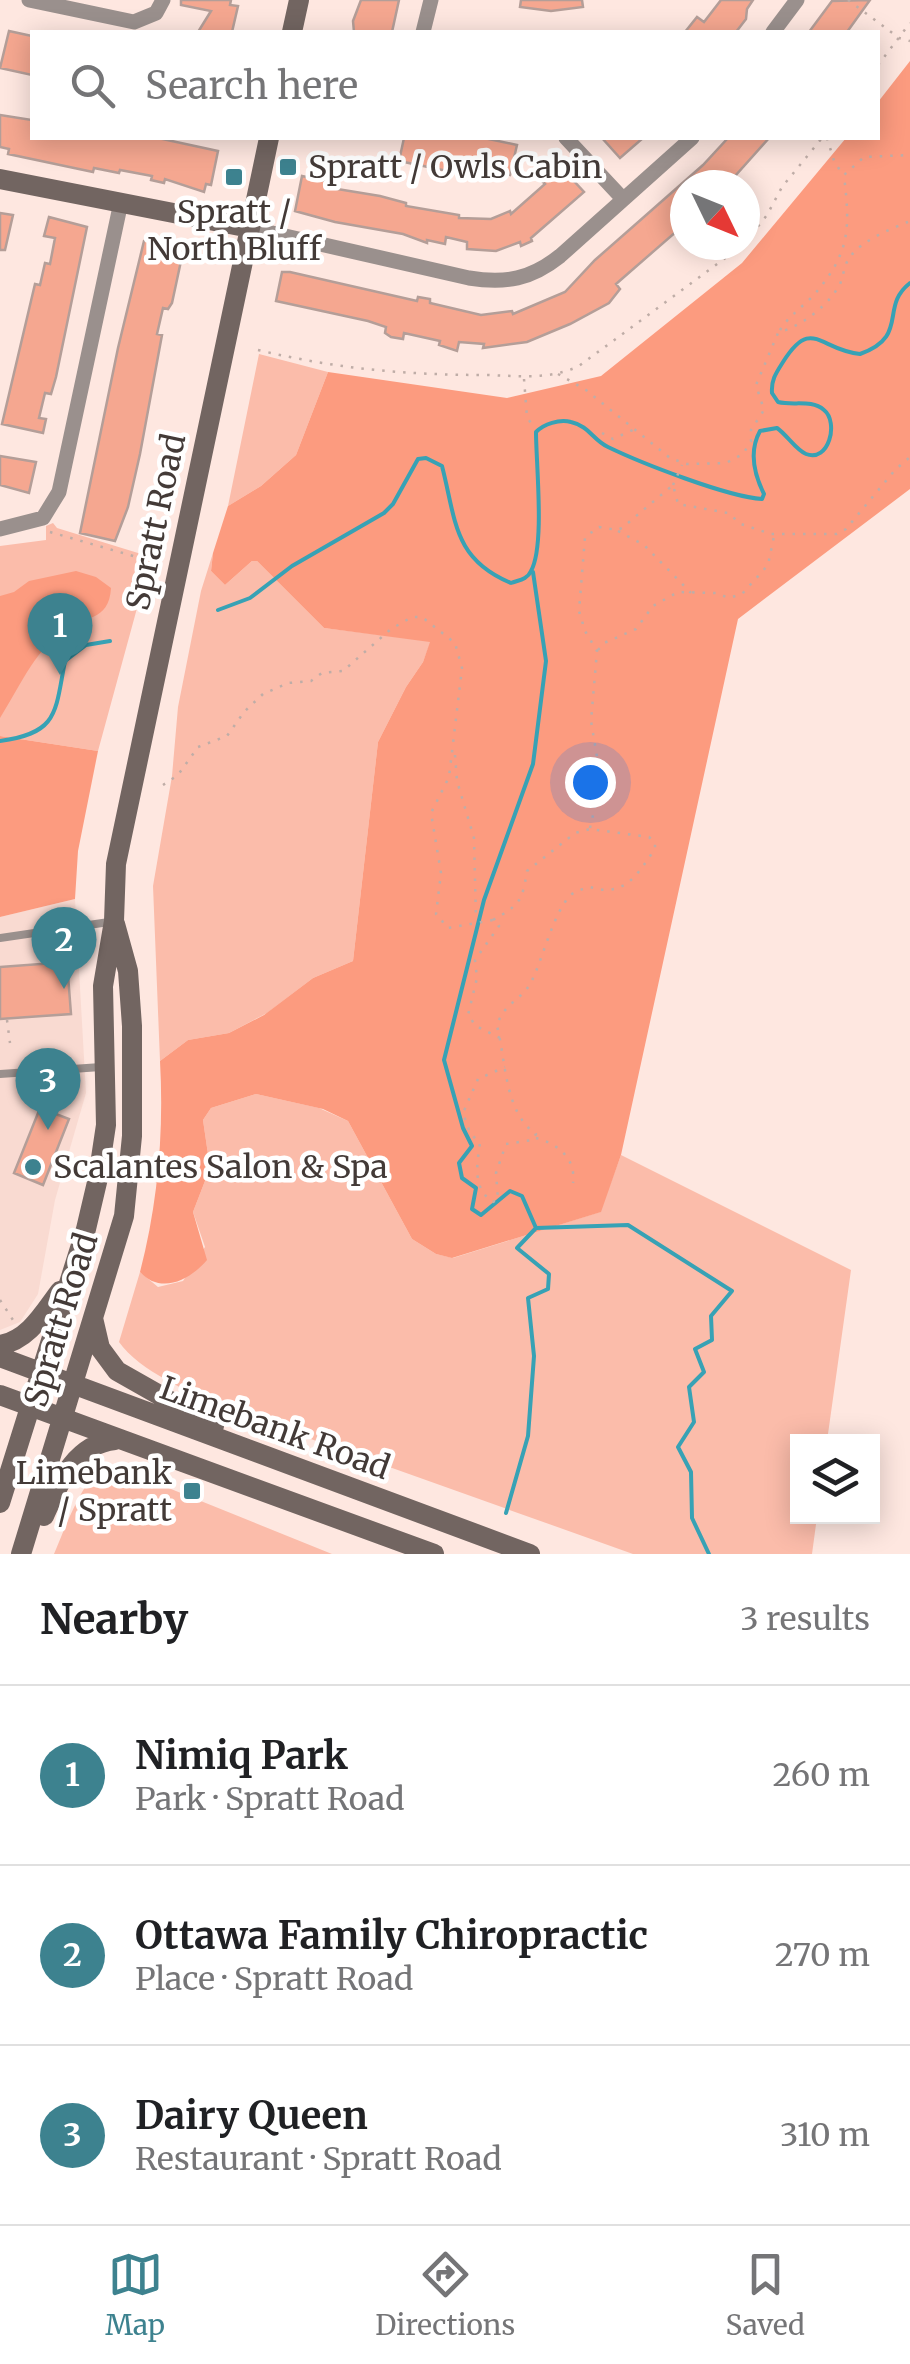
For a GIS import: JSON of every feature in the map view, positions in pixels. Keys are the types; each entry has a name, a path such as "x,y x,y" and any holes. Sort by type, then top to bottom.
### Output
{"street":[{"path":"29,0 134,22 156,13 164,0"},
{"path":"292,30 299,0"},
{"path":"424,30 431,0"},
{"path":"774,30 797,0"},
{"name":"Spratt Road","path":"0,1502 90,1215 102,1154 106,1067 103,986 114,921 120,842 269,140"},
{"path":"568,140 623,199"},
{"path":"0,178 250,228 469,278 507,282 548,266 690,140"},
{"path":"0,528 42,518 59,492 122,202"},
{"name":"Spratt Road","path":"23,1554 124,1216 132,1136 128,971 114,921"},
{"path":"0,1345 28,1331 70,1278"},
{"path":"93,1318 100,1348 117,1371 277,1460"},
{"name":"Limebank Road","path":"0,1357 530,1554"},
{"name":"Limebank Road","path":"0,1395 434,1554"},
{"path":"0,1431 10,1448 11,1467"},
{"path":"23,1554 70,1467 90,1446 119,1439"}],"lane":[{"path":"0,938 114,921"},
{"path":"0,1074 106,1067"}],"path":[{"path":"848,0 898,38 910,42"},
{"path":"880,62 910,23"},
{"path":"760,220 782,187 823,140"},
{"path":"558,374 586,390 682,464 735,460 748,447 752,430 764,410 756,385 778,332 814,295 843,252 848,205 844,174 835,164 826,140"},
{"path":"844,174 864,157 910,155"},
{"path":"778,332 793,329 821,308 840,284 843,269 854,252 910,221"},
{"path":"258,350 370,372 523,378 558,374 588,360 722,260"},
{"path":"523,378 528,396 527,418 534,428"},
{"path":"602,433 613,439 636,428"},
{"path":"673,485 678,504 728,512 740,524 774,534 837,534 846,529 910,457"},
{"path":"617,530 673,485 682,464"},
{"path":"42,518 44,530 154,562"},
{"path":"590,829 601,781 591,721 596,651 578,611 585,537 599,527 617,530 644,545 691,593"},
{"path":"596,651 636,628 662,600 678,592 716,593 729,598 742,594 768,565 774,534"},
{"path":"163,785 178,776 198,747 227,736 263,694 288,684 311,681 322,672 343,671 378,639 417,615 449,637 462,658 462,689 445,788 431,813 440,873 436,914 448,928 494,920 518,904 525,891 526,871 567,836 590,829 649,836 657,846 633,882 604,891 590,888 571,896 546,941 528,989 500,1016 497,1026 505,1067 519,1114 535,1137"},
{"path":"454,749 457,781 474,838 477,922"},
{"path":"494,920 498,929 475,960 476,978 468,1015 476,1026 500,1038"},
{"path":"7,1020 10,1042"},
{"path":"505,1067 478,1079 464,1113 470,1134 480,1143 477,1174 488,1200 498,1199 496,1173 506,1144 535,1137 561,1150 574,1171 574,1182"},
{"path":"0,1300 18,1328"}],"shaded area":[{"path":"910,61 910,489 738,619 621,1155 601,1212 452,1258 436,1254 412,1239 348,1121 323,1109 256,1094 211,1108 203,1120 210,1168 193,1212 207,1260 192,1274 175,1282 148,1279 140,1272 158,1167 160,1061 188,1040 229,1033 264,1015 313,978 353,961 378,742 423,662 430,642 324,628 257,561 225,585 211,571 228,506 261,486 296,455 328,372 507,398 601,376 744,260 760,260 760,241 844,140 880,140 880,99"},
{"path":"259,354 328,372 296,455 261,486 228,506"},
{"path":"53,523 57,528 151,557 98,751 0,736 0,546 46,540 46,526"},
{"path":"213,553 211,571 225,585 257,561 324,628 431,641 378,742 353,961 313,978 267,1013 229,1033 188,1040 160,1061 153,886 172,776 178,707 201,591"},
{"path":"76,571 96,577 111,588 105,607 51,641 34,661 0,718 0,596 29,581"},
{"path":"0,736 98,751 78,851 75,899 0,917"},
{"path":"75,899 86,1093 55,1200 38,1294 20,1322 0,1330 0,917"},
{"path":"256,1094 319,1108 348,1121 412,1239 436,1254 453,1258 600,1212 621,1155 851,1270 828,1434 790,1434 790,1524 816,1524 812,1554 633,1554 224,1408 139,1362 119,1342 140,1272 158,1287 183,1281 205,1247 193,1212 210,1168 203,1120 211,1108"},
{"path":"104,1462 332,1554 54,1554 81,1494"}],"building":[{"path":"181,0 231,0 230,5 238,6 232,30 199,30 211,11 181,5"},
{"path":"361,0 399,0 392,30 354,30"},
{"path":"521,0 582,0 583,7 551,11 520,7"},
{"path":"721,0 753,0 738,30 687,30 697,17 704,22"},
{"path":"870,0 848,30 810,30 832,1"},
{"path":"9,31 30,36 30,75 0,68"},
{"path":"0,115 30,120 30,140 167,140 218,151 211,185 206,184 204,192 165,179 164,183 151,180 152,176 94,168 93,172 8,154 9,149 0,147"},
{"path":"404,140 493,140 517,145 510,175 488,169 486,179 399,161"},
{"path":"604,140 641,140 620,158"},
{"path":"726,140 767,140 740,170 697,170"},
{"path":"559,165 584,192 532,241 496,251 467,249 467,242 446,237 445,244 427,243 403,234 295,211 302,176 326,181 325,187 380,196 406,206 459,218 491,219 510,211 511,214 545,184 540,179"},
{"path":"670,194 670,237 616,284 620,289 609,303 527,342 483,348 484,344 459,342 457,351 439,345 440,341 404,333 403,339 391,337 385,333 386,327 368,321 276,301 282,272 290,272 417,301 418,297 430,299 430,303 481,315 512,311 513,314 565,292"},
{"path":"0,213 13,215 5,250 0,250"},
{"path":"49,217 87,227 56,377 51,394 45,393 39,418 46,419 43,433 2,424 35,284 40,285 45,263 50,264 55,238 44,236"},
{"path":"144,241 184,247 172,303 168,309 163,308 157,334 162,335 140,454 128,507 115,541 80,533 118,348"},
{"path":"0,456 36,462 29,493 0,485"},
{"path":"67,962 71,1014 0,1019 0,967"},
{"path":"40,1108 69,1119 43,1185 14,1173"}],"waterway":[{"path":"218,610 250,598 292,566 384,513 418,459 426,458 442,466 467,550 492,573 511,583 525,578 531,571 538,543 536,432 557,422 577,424 608,447 662,470 762,499 754,454 760,431 777,428 802,452 814,455 826,447 831,432 828,416 819,407 778,402 772,384 783,362 793,348 809,338 860,354 875,347 890,330 896,302 910,283"},
{"path":"506,1513 528,1436 534,1356 528,1298 548,1289 549,1274 517,1248 536,1228 522,1196 510,1191 481,1215 472,1209 476,1188 462,1178 459,1163 472,1146 444,1060 484,900 533,764 546,661 533,572"},
{"path":"0,741 44,726 56,707 65,661 86,645 110,641"},
{"path":"536,1228 628,1225 732,1291 711,1316 712,1340 695,1349 704,1372 689,1387 694,1422 678,1447 691,1472 692,1518 709,1554"}],"place":[{"name":"Spratt / Owls Cabin","path":"288,167"},
{"name":"Spratt / North Bluff","path":"234,177"},
{"name":"Nimiq Park","path":"60,675"},
{"name":"Ottawa Family Chiropractic","path":"64,989"},
{"name":"Dairy Queen","path":"48,1130"},
{"name":"Scalantes Salon & Spa","path":"33,1167"},
{"name":"Limebank / Spratt","path":"192,1491"}]}
